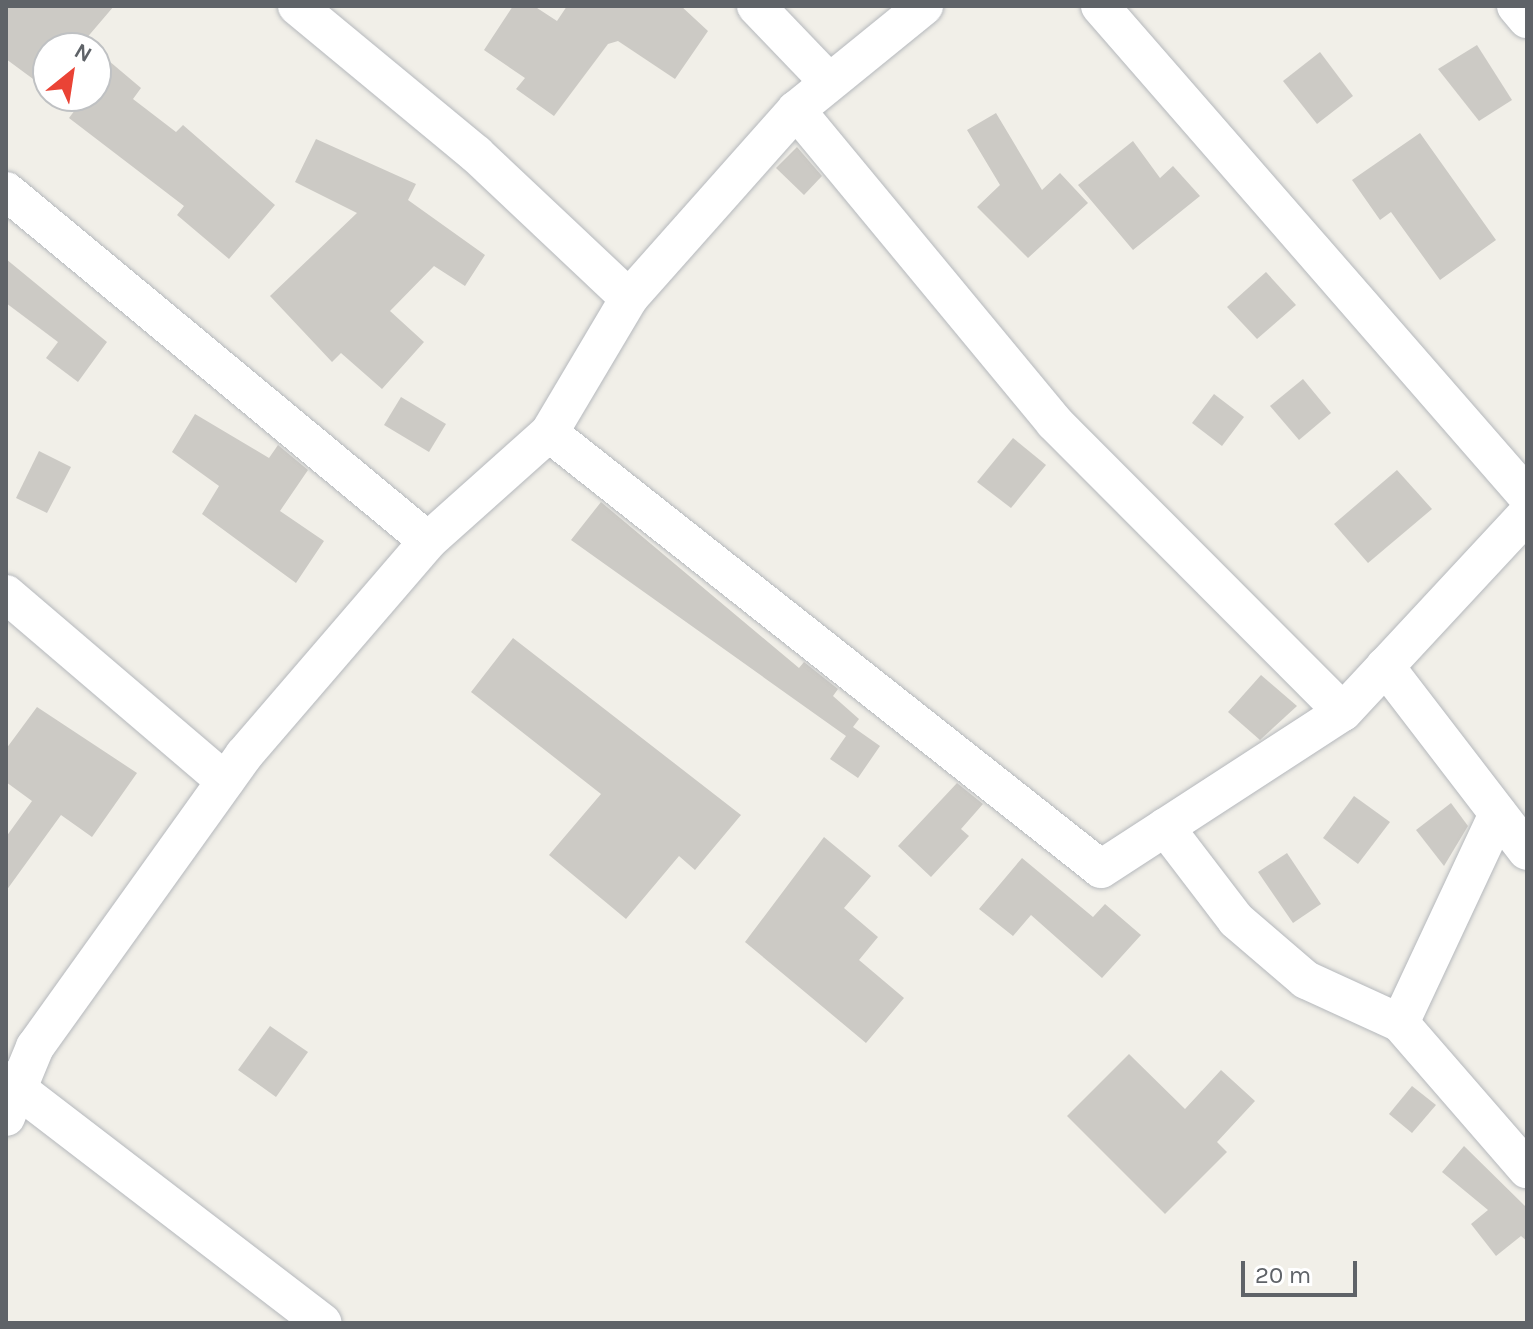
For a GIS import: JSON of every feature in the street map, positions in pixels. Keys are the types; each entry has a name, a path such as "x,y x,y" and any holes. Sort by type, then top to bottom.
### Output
{"street":[{"path":"297,6 476,154 629,298"},
{"path":"756,6 826,79"},
{"path":"323,1323 10,1097 35,1047 225,781 428,541 549,433 629,298 826,79 924,6"},
{"path":"1100,6 1527,496"},
{"path":"1516,6 1527,19"},
{"path":"796,110 1054,422 1343,712"},
{"path":"6,191 428,541"},
{"path":"549,433 1101,869 1343,712 1527,514"},
{"path":"6,594 225,781"},
{"path":"1385,666 1527,851"},
{"path":"1400,1023 1498,814"},
{"path":"1165,827 1236,920 1306,980 1400,1023 1527,1169"}],"building":[{"path":"6,6 114,6 92,32 32,32 32,78 6,59"},
{"path":"513,6 534,6 557,21 567,6 681,6 708,31 675,79 618,41 608,44 554,116 516,89 525,78 484,50"},
{"path":"1477,45 1512,100 1479,121 1438,69"},
{"path":"1320,52 1353,96 1317,124 1283,81"},
{"path":"112,64 141,88 133,99 176,132 183,125 275,205 229,259 177,215 184,206 69,118 74,112 112,112"},
{"path":"996,113 1042,190 1060,173 1088,203 1028,258 977,207 1000,185 967,130"},
{"path":"1420,133 1496,240 1440,280 1391,212 1380,220 1352,180"},
{"path":"316,139 416,184 408,200 485,255 465,286 434,266 390,311 424,342 382,389 341,353 332,362 270,296 357,213 295,182"},
{"path":"1133,141 1160,178 1173,166 1200,196 1133,250 1078,185"},
{"path":"797,147 822,176 804,195 776,168"},
{"path":"6,259 107,342 78,382 46,358 58,342 6,303"},
{"path":"1266,272 1296,305 1257,339 1227,307"},
{"path":"1303,379 1331,413 1299,440 1270,406"},
{"path":"1214,394 1244,417 1222,446 1192,423"},
{"path":"401,397 446,424 429,452 384,425"},
{"path":"195,414 269,458 278,445 308,470 280,511 324,541 296,583 202,514 219,486 172,452"},
{"path":"1013,438 1046,465 1011,508 977,482"},
{"path":"39,451 71,467 47,513 16,498"},
{"path":"1397,470 1432,509 1368,563 1334,524"},
{"path":"601,502 799,668 804,662 838,689 833,696 859,719 853,727 880,746 858,778 830,759 846,736 571,540"},
{"path":"513,638 741,815 695,870 679,856 626,919 549,855 601,794 471,692"},
{"path":"1261,675 1297,706 1260,740 1228,712"},
{"path":"37,707 137,773 92,837 61,815 6,891 6,837 32,801 6,782 6,749"},
{"path":"957,783 983,804 961,829 969,836 931,877 898,846"},
{"path":"1354,796 1390,822 1358,864 1323,838"},
{"path":"1451,803 1468,826 1444,866 1416,830"},
{"path":"824,837 871,876 844,908 878,937 859,960 904,998 866,1043 745,942"},
{"path":"1287,853 1321,904 1293,923 1258,872"},
{"path":"1022,858 1093,917 1105,904 1141,935 1102,978 1031,915 1013,936 979,909"},
{"path":"270,1026 308,1052 276,1097 238,1070"},
{"path":"1129,1054 1185,1109 1221,1070 1255,1101 1217,1142 1227,1152 1165,1214 1067,1116"},
{"path":"1412,1086 1436,1105 1412,1133 1389,1114"},
{"path":"1464,1146 1527,1208 1527,1241 1521,1236 1496,1256 1471,1224 1488,1210 1442,1172"}]}
